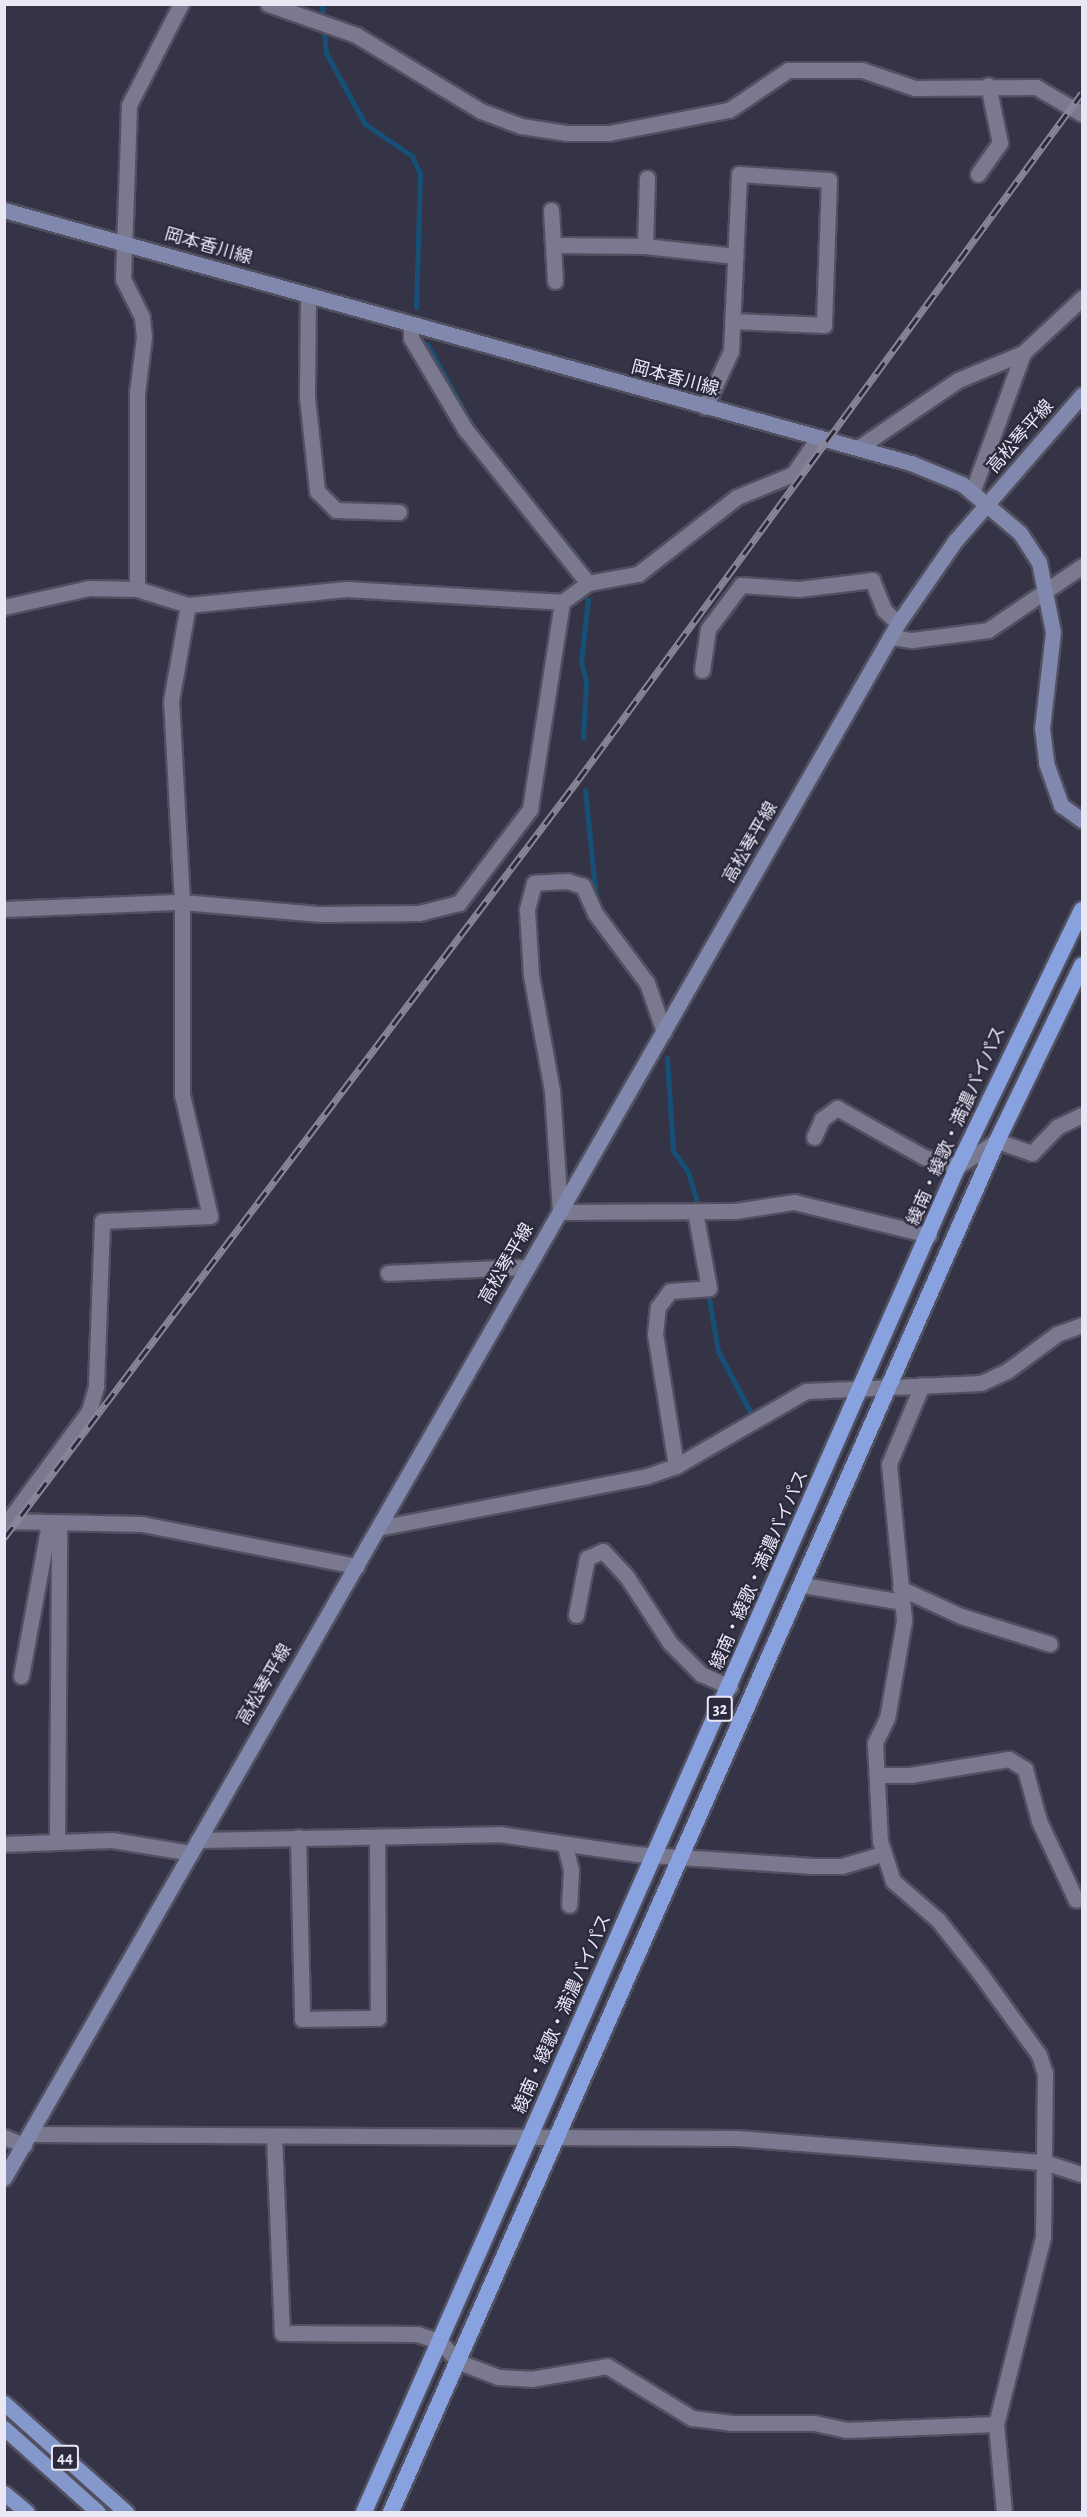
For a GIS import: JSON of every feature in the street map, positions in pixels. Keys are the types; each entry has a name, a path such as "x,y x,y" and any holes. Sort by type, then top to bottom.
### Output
{"highway":[{"name":"綾南・綾歌・満濃バイパス","path":"364,2512 656,1855 958,1166 1083,910"},
{"name":"32","path":"391,2512 683,1856 997,1141 1083,965"}],"main road":[{"name":"岡本香川線","path":"4,210 945,474 989,502 1031,548 1047,587 1053,632 1043,746 1060,805 1083,820"},
{"name":"高松琴平線","path":"4,2178 895,630 989,502 1083,396"},
{"name":"44","path":"4,2403 126,2512"},
{"name":"44","path":"4,2428 98,2512"},
{"path":"4,2493 27,2512"}],"street":[{"path":"137,589 137,393 144,337 142,317 123,279 128,244 129,105 181,4"},
{"path":"268,4 356,35 481,111 521,126 567,133 609,133 729,110 788,70 862,70 915,88 988,85 1036,87 1083,114"},
{"path":"978,174 1000,143 988,85"},
{"path":"705,407 731,351 739,174 829,180 824,325 734,321"},
{"path":"645,246 646,178"},
{"path":"551,210 556,245 555,281"},
{"path":"556,245 645,246 735,256"},
{"path":"308,296 307,397 317,490 336,510 399,512"},
{"path":"858,448 958,380 1023,353 1083,298"},
{"path":"411,325 411,338 465,429 588,583"},
{"path":"973,490 1023,353"},
{"path":"4,607 89,588 137,589 188,605 346,590 562,602 588,583 638,574 737,496 793,474 819,437"},
{"path":"702,670 708,629 741,585 799,589 872,580 895,630 912,640 988,630 1047,587 1083,566"},
{"path":"4,909 182,902 320,914 438,912 459,903 530,809 562,602"},
{"path":"6,1521 89,1411 96,1386 102,1221 210,1216 182,1095 182,902 171,701 188,605"},
{"path":"664,1032 647,983 595,913 584,886 568,881 534,883 527,910 531,975 552,1091 560,1212 735,1211 764,1204 822,1205 929,1235"},
{"path":"814,1137 822,1119 837,1108 924,1157 958,1166 997,1141 1032,1153 1057,1127 1083,1115"},
{"path":"676,1466 655,1334 658,1307 670,1291 709,1288 695,1212"},
{"path":"388,1273 528,1267"},
{"path":"378,1528 676,1466 806,1391 863,1385 981,1383 1007,1371 1057,1334 1083,1325"},
{"path":"922,1385 889,1464 901,1595 887,1718 875,1743 882,1854 893,1881 938,1920 1039,2055 1045,2073 1043,2237 996,2424 1004,2512"},
{"path":"6,1521 54,1525 142,1524 357,1566"},
{"path":"21,1676 54,1525"},
{"path":"54,1525 57,1842"},
{"path":"576,1614 587,1558 603,1551 627,1577 670,1643 701,1674 730,1687"},
{"path":"802,1585 901,1595 1050,1644"},
{"path":"878,1774 910,1775 1009,1759 1025,1769 1040,1821 1076,1900"},
{"path":"4,1844 112,1840 195,1847 298,1837 499,1834 565,1846 656,1855 842,1866 882,1854"},
{"path":"298,1837 302,2019 378,2018 377,1837"},
{"path":"565,1846 571,1870 569,1905"},
{"path":"274,2136 282,2333 417,2334 439,2342 459,2362 498,2377 531,2379 607,2366 692,2418 730,2423 814,2423 846,2430 996,2424"},
{"path":"4,2137 27,2139 274,2136 736,2138 1044,2162 1083,2174"}],"waterway":[{"path":"322,4 323,21"},
{"path":"324,32 326,53 365,124 412,156 420,174 416,307"},
{"path":"427,344 473,427 579,560"},
{"path":"583,738 586,682 581,661 588,599"},
{"path":"585,790 596,899"},
{"path":"667,1058 673,1151 688,1172 698,1204"},
{"path":"709,1298 718,1351 752,1415"}],"railway":[{"path":"4,1538 578,780 1082,93"}]}
